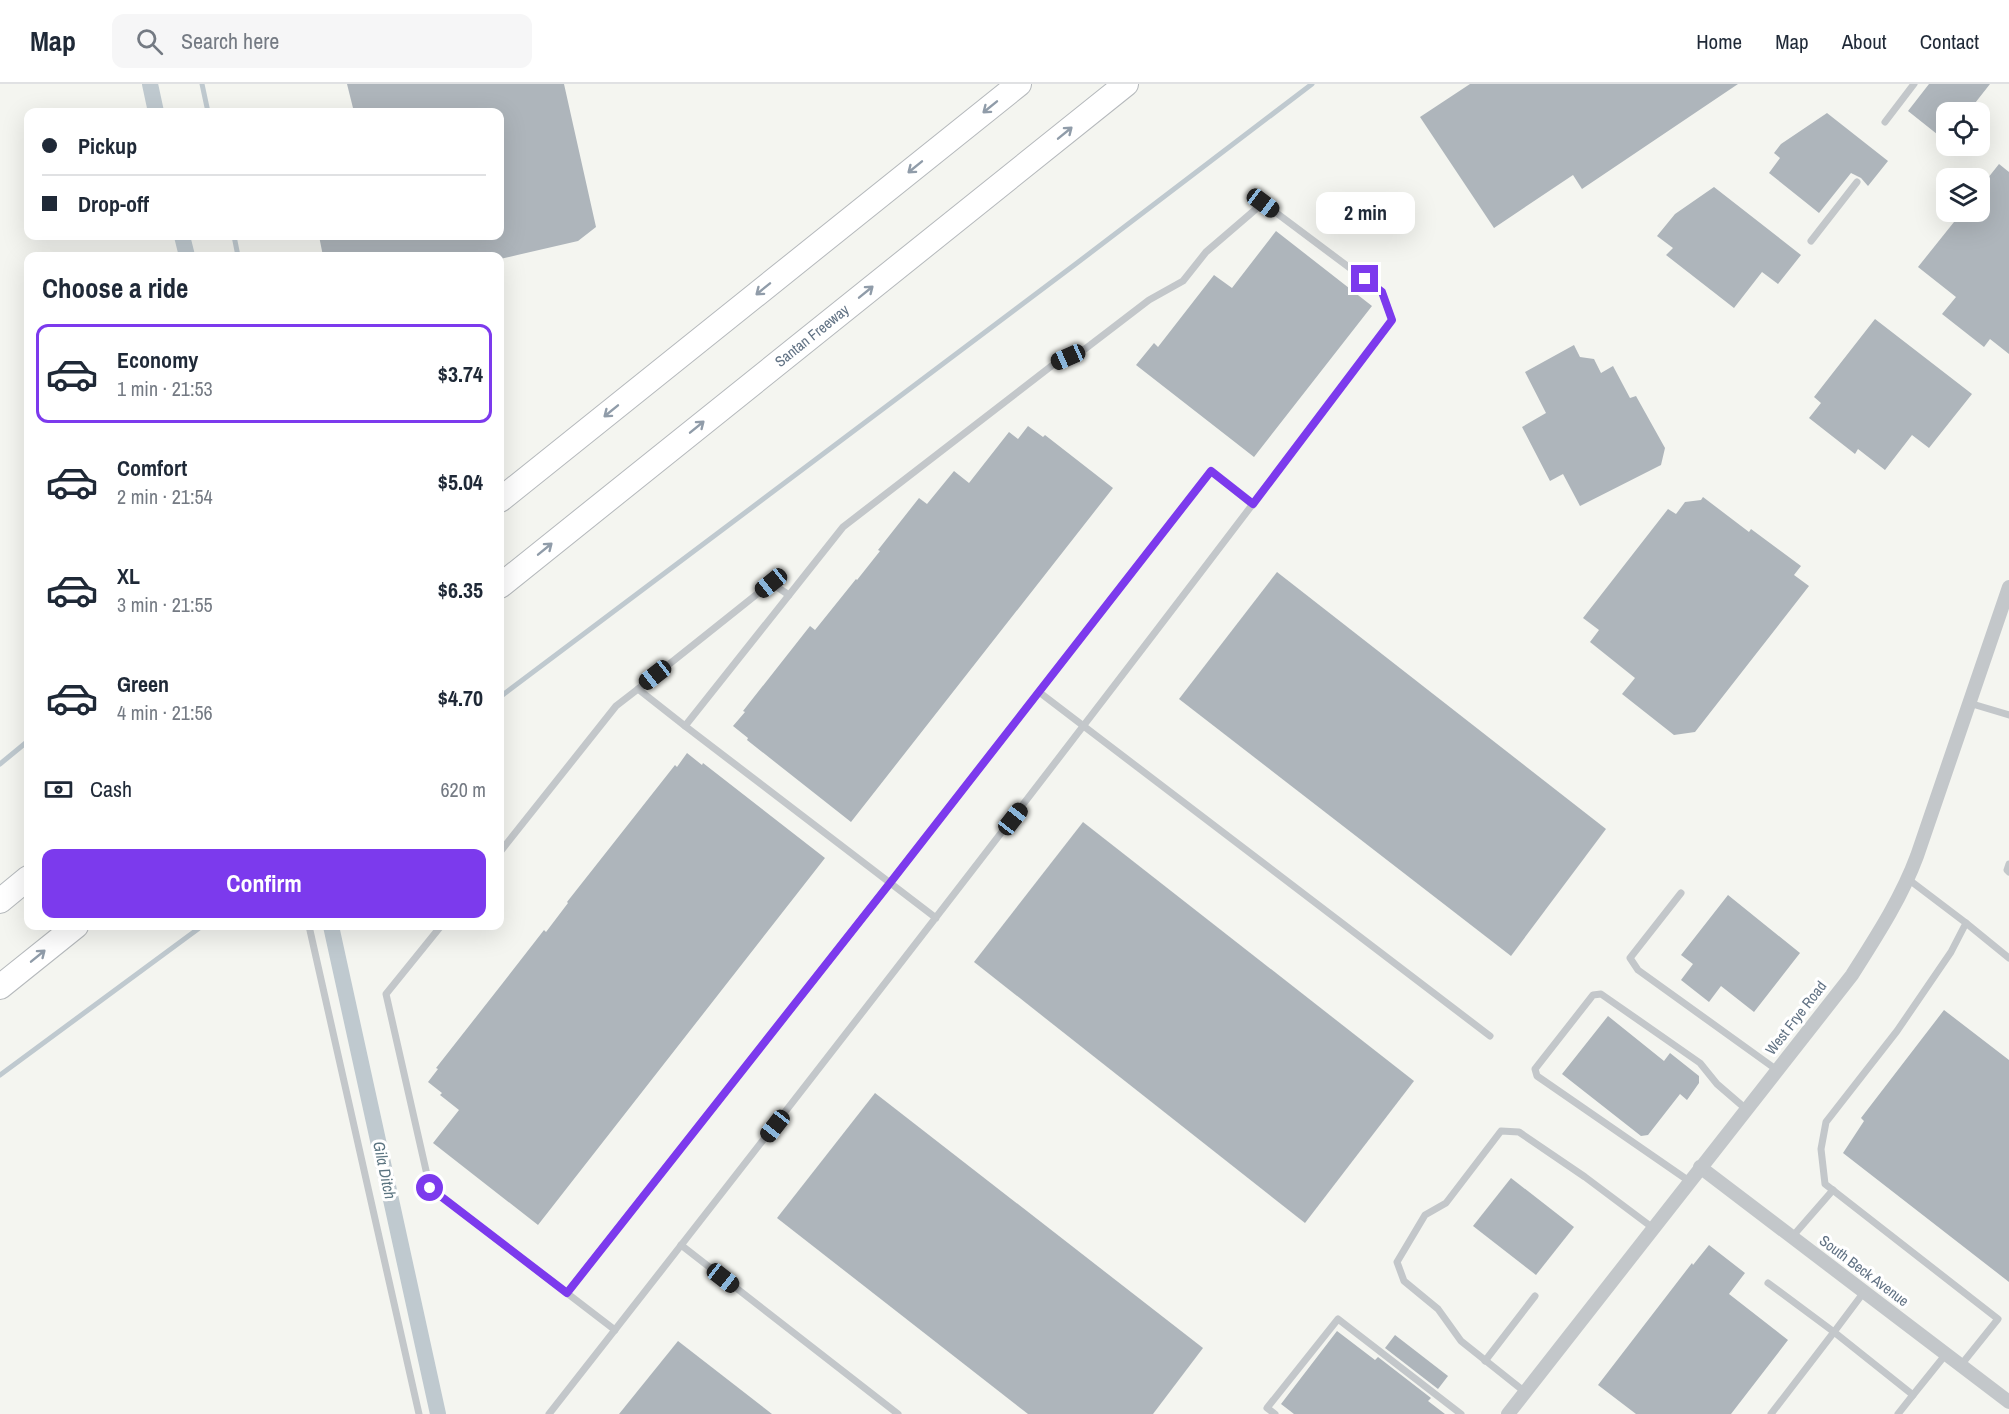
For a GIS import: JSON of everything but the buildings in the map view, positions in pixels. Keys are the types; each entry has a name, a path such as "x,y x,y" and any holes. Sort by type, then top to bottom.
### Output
{"highway":[{"path":"504,497 1019,84"},
{"name":"Santan Freeway","path":"504,583 1126,84"},
{"path":"0,901 24,881"},
{"path":"0,987 71,930"}],"street":[{"name":"West Frye Road","path":"1508,1414 1852,975 1884,924 1908,879 2009,587"},
{"name":"South Beck Avenue","path":"1700,1167 2009,1402"}],"lane":[{"path":"1885,122 1914,84"},
{"path":"1811,241 1857,182"},
{"path":"549,1414 1085,727 1392,320 1382,292 1263,203 1206,252 1183,281 1149,300 1085,349 1054,364 843,527 685,726"},
{"path":"567,1293 1211,471 1253,504"},
{"path":"504,847 616,706 771,583 789,595"},
{"path":"638,689 936,918"},
{"path":"1040,692 1490,1036"},
{"path":"1969,704 2009,715"},
{"path":"2009,864 2007,870 2009,872"},
{"path":"1908,879 2009,958"},
{"path":"1681,893 1630,958 1638,970 1777,1070"},
{"path":"1961,1365 1998,1319 1824,1184 1821,1149 1826,1122 1898,1032 1951,952 1966,923"},
{"path":"310,930 419,1414"},
{"path":"438,930 386,994 430,1188 615,1330"},
{"path":"1689,1181 1537,1076 1535,1069 1593,995 1601,994 1700,1063 1717,1084 1746,1109"},
{"path":"1525,1392 1461,1341 1438,1309 1404,1281 1397,1262 1425,1215 1446,1203 1501,1131 1519,1132 1585,1177 1653,1228"},
{"path":"1792,1237 1833,1190"},
{"path":"681,1245 898,1414"},
{"path":"1768,1283 1914,1395"},
{"path":"1771,1414 1864,1292"},
{"path":"1485,1361 1535,1296"},
{"path":"1275,1414 1264,1411 1338,1319 1461,1414"},
{"path":"1898,1414 1946,1354"}],"waterway":[{"name":"Gila Ditch","path":"150,84 155,108"},
{"path":"202,84 207,108"},
{"path":"504,694 1312,84"},
{"name":"Gila Ditch","path":"183,240 186,252"},
{"path":"235,240 237,252"},
{"path":"0,764 24,744"},
{"path":"0,1075 197,930"},
{"name":"Gila Ditch","path":"332,930 438,1414"}],"route":[{"path":"430,1188 567,1293 1211,471 1253,504 1392,320 1382,292 1365,279"}]}
